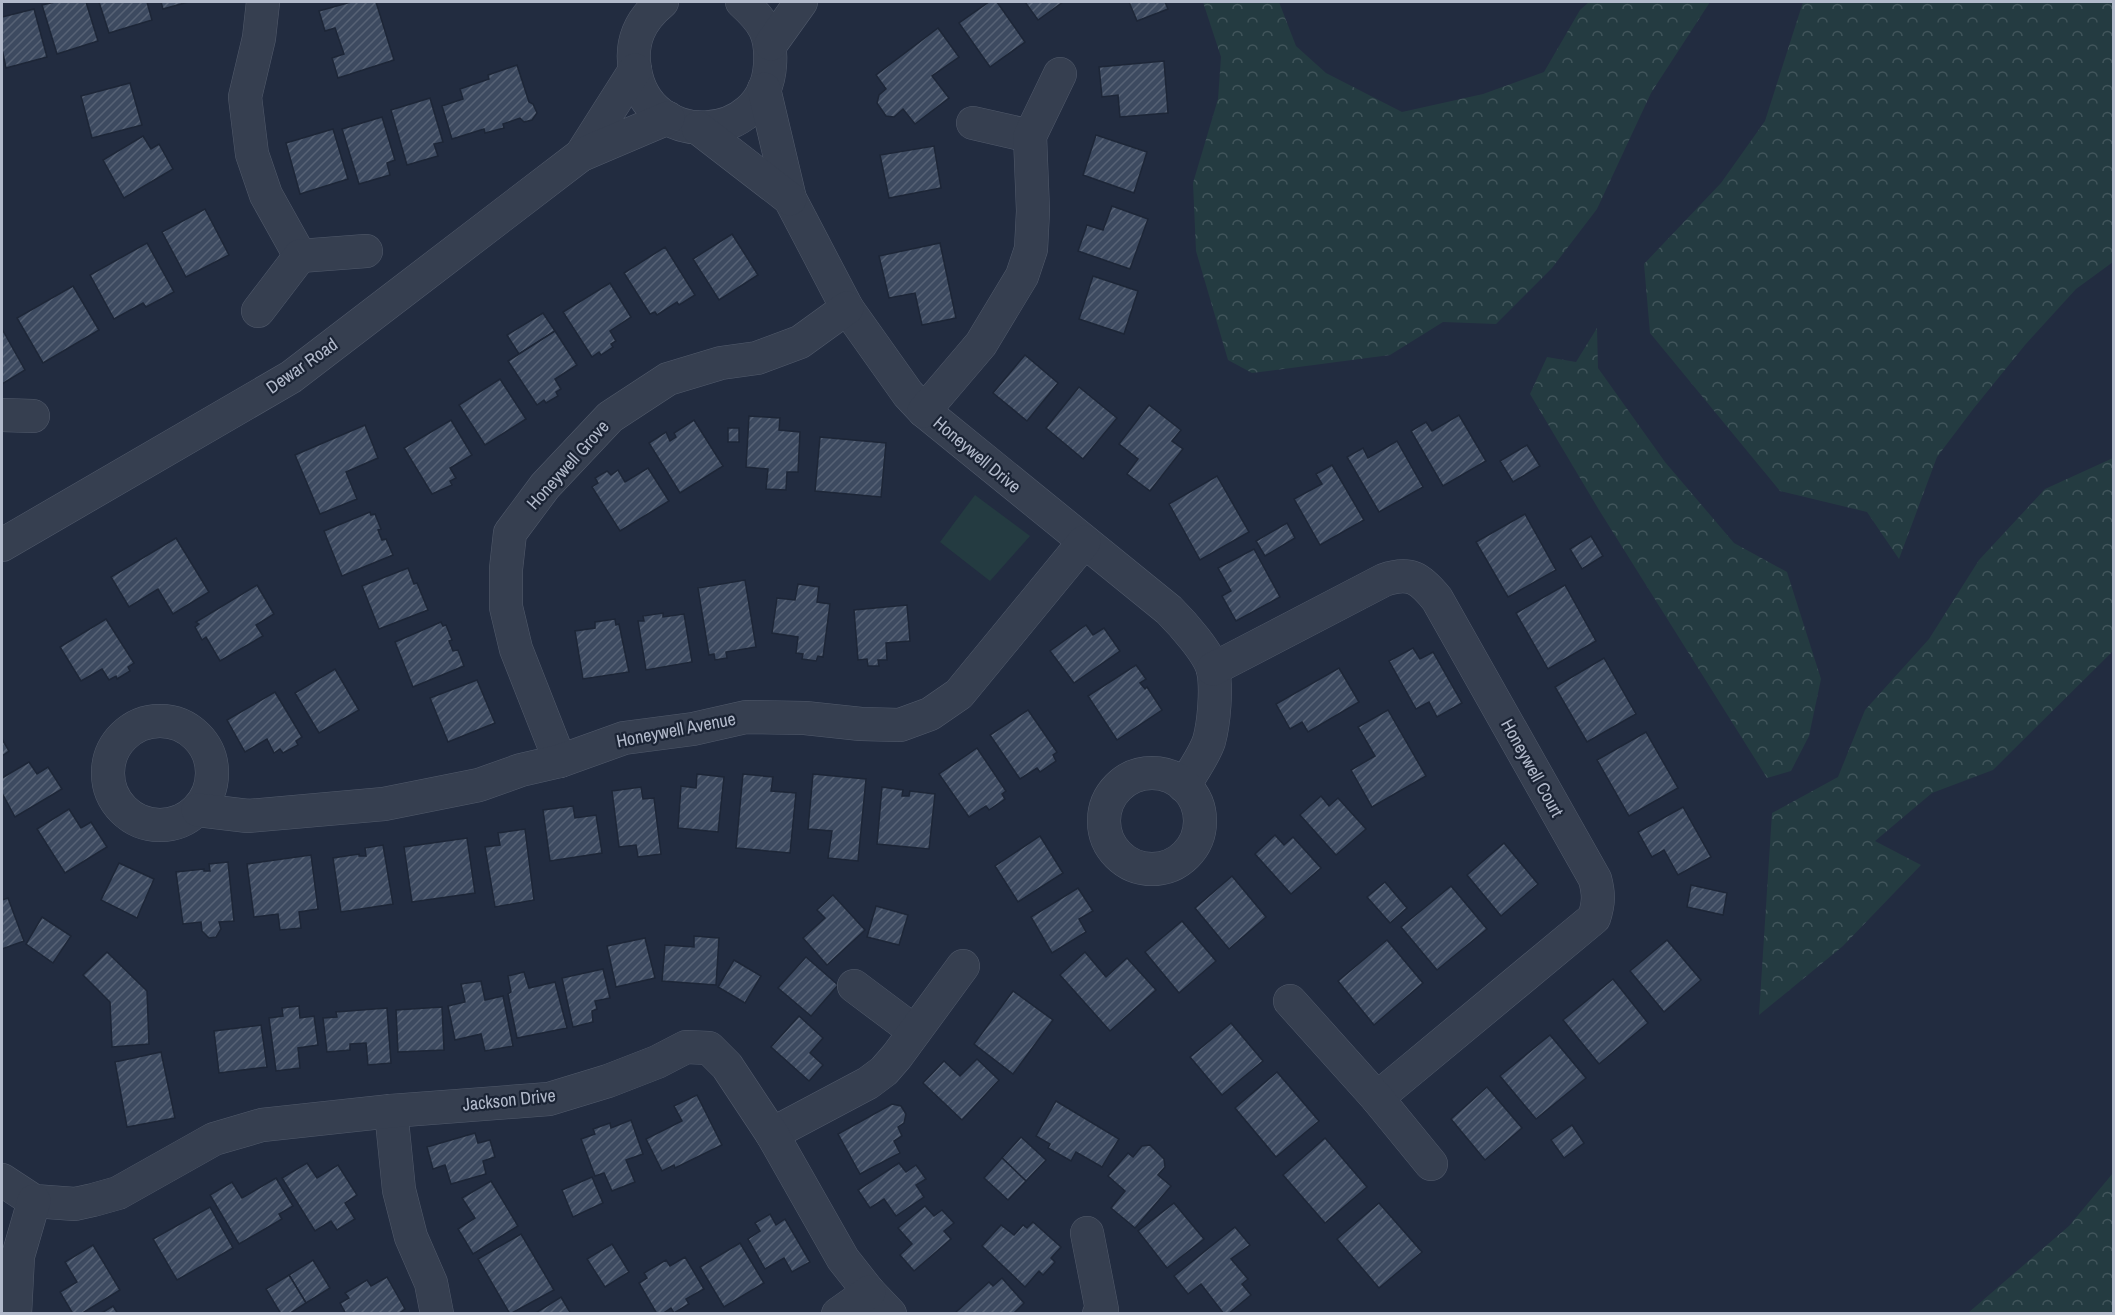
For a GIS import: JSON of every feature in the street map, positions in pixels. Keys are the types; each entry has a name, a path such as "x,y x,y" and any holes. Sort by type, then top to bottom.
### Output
{"street":[{"path":"263,2 259,38 245,97 252,154 267,195 300,256"},
{"path":"635,70 632,53 635,16 651,10 662,2"},
{"path":"742,2 758,17 771,44 769,80 764,89"},
{"path":"771,44 801,2"},
{"name":"Honeywell Drive","path":"635,70 637,85 648,103 657,112 683,123 790,199"},
{"name":"Dewar Road","path":"581,155 635,70"},
{"path":"924,411 981,344 1022,276 1032,240 1030,136 1060,74"},
{"name":"Honeywell Drive","path":"764,89 790,199 847,308 908,394 924,411 1169,610 1187,628 1213,669"},
{"name":"Dewar Road","path":"2,545 291,377 581,155 683,123 721,126 742,116 753,107 764,89"},
{"path":"973,123 1030,136"},
{"path":"258,311 300,256 366,251"},
{"name":"Honeywell Grove","path":"560,761 516,649 506,607 506,569 510,533 545,486 610,417 668,379 721,363 757,358 800,342 847,308"},
{"name":"Honeywell Avenue","path":"198,810 248,816 384,804 479,785 520,770 560,761 624,738 693,729 746,717 805,718 861,724 900,725 930,714 960,694 1084,542"},
{"name":"Honeywell Court","path":"1213,669 1384,580 1404,575 1412,577 1437,599 1595,879 1599,892 1594,918 1377,1098"},
{"path":"1184,786 1209,742 1214,705 1213,669"},
{"path":"772,1134 868,1083 884,1071 963,966"},
{"path":"854,986 914,1031"},
{"path":"1290,1001 1377,1098 1431,1164"},
{"name":"Jackson Drive","path":"34,1202 75,1204 118,1193 214,1139 262,1125 391,1111 549,1099 608,1081 657,1062 686,1047 709,1048 727,1066 772,1134 843,1259 879,1303"},
{"path":"391,1111 399,1190 411,1237 431,1283 437,1314"},
{"path":"2,1180 34,1202 18,1256 15,1314"},
{"path":"1087,1233 1106,1312"},
{"path":"838,1314 879,1303"}],"green space":[{"path":"1203,2 1279,2 1296,46 1326,73 1402,112 1483,94 1544,72 1580,10 1589,2 1710,2 1651,93 1597,209 1552,268 1496,324 1443,322 1390,355 1252,373 1228,360 1196,251 1193,183 1218,99 1221,57"},
{"path":"1803,2 2113,2 2113,262 2076,289 2025,345 1937,457 1899,559 1867,512 1780,491 1650,333 1644,264 1721,183 1765,121"},
{"path":"1597,328 1598,368 1665,462 1734,543 1787,572 1821,679 1809,736 1791,771 1767,778 1599,510 1530,394 1547,357 1576,362"},
{"path":"2113,458 2113,651 1993,770 1932,793 1875,841 1921,865 1843,946 1759,1015 1772,813 1838,777 1865,710 1929,639 1979,560 2045,489"},
{"path":"975,495 1030,536 990,581 940,542"},
{"path":"2113,1173 2113,1313 1968,1313 2069,1226"}],"building":[{"path":"55,2 86,2 98,41 57,54 42,5"},
{"path":"99,2 147,2 152,20 109,33"},
{"path":"161,2 188,2 163,9"},
{"path":"351,2 376,2 394,60 338,78 332,58 344,54 335,28 325,31 319,11"},
{"path":"989,2 997,2 1025,42 990,67 959,23"},
{"path":"1025,2 1063,2 1038,20"},
{"path":"1129,2 1165,2 1168,9 1137,21"},
{"path":"34,9 47,57 6,68 2,49 2,17"},
{"path":"938,28 959,57 932,76 949,98 915,124 903,109 894,117 886,116 877,103 879,95 886,89 876,75"},
{"path":"1164,61 1168,113 1120,117 1118,95 1102,97 1099,67"},
{"path":"517,65 529,102 533,104 537,113 532,120 524,122 520,118 503,124 504,128 485,133 484,129 452,139 442,106 463,99 460,89 489,79 488,75"},
{"path":"130,83 142,125 92,138 81,96"},
{"path":"430,98 443,142 434,144 438,156 407,165 391,110"},
{"path":"382,117 395,160 387,163 390,175 359,184 342,129"},
{"path":"333,129 348,179 300,194 286,143"},
{"path":"1096,135 1147,152 1134,193 1083,175"},
{"path":"143,136 151,149 159,144 173,169 124,198 103,160"},
{"path":"934,146 941,188 889,198 880,155"},
{"path":"1112,206 1148,219 1130,269 1078,251 1087,225 1103,230"},
{"path":"205,209 229,255 186,277 162,232"},
{"path":"732,234 758,275 719,300 693,259"},
{"path":"147,243 174,292 146,307 143,303 114,319 90,275"},
{"path":"940,243 956,318 922,325 915,293 889,298 879,256"},
{"path":"665,247 695,295 679,305 677,302 657,315 655,312 650,314 624,273"},
{"path":"1093,276 1138,291 1124,334 1079,319"},
{"path":"610,283 631,317 610,331 616,341 611,344 613,347 601,355 599,352 592,357 563,312"},
{"path":"73,286 99,330 43,363 17,318"},
{"path":"543,313 555,331 519,354 507,335"},
{"path":"2,329 25,370 2,384"},
{"path":"555,331 577,365 555,379 561,389 556,392 558,396 546,403 544,400 537,405 508,361"},
{"path":"1025,355 1058,383 1027,421 993,393"},
{"path":"500,379 526,419 485,445 459,405"},
{"path":"1079,387 1117,418 1083,459 1046,428"},
{"path":"1149,405 1181,430 1172,441 1183,449 1150,491 1127,474 1138,459 1119,444"},
{"path":"1459,415 1486,461 1443,486 1411,431 1426,422 1432,431"},
{"path":"749,416 780,418 779,430 800,432 798,472 787,472 786,490 766,489 768,469 746,467"},
{"path":"451,420 472,455 450,468 456,478 450,481 452,485 432,494 404,448"},
{"path":"694,420 723,466 680,493 649,443 666,432 670,441 676,437 674,433"},
{"path":"365,425 378,458 346,472 357,499 320,514 295,455"},
{"path":"728,428 739,428 739,442 728,442"},
{"path":"820,437 886,443 881,497 815,491"},
{"path":"1397,441 1423,487 1379,512 1347,457 1363,448 1368,458"},
{"path":"1527,445 1540,466 1513,482 1500,461"},
{"path":"1332,465 1364,520 1320,545 1294,499 1322,484 1316,474"},
{"path":"648,468 669,501 620,531 592,487 598,483 595,478 607,471 611,475 618,470 625,482"},
{"path":"1217,476 1249,532 1200,560 1169,504"},
{"path":"370,512 371,515 375,514 381,529 378,530 382,540 386,539 393,555 342,576 324,531"},
{"path":"1525,514 1556,570 1508,597 1476,542"},
{"path":"1287,523 1295,538 1265,556 1256,541"},
{"path":"1591,536 1603,556 1582,569 1570,549"},
{"path":"176,538 209,592 173,614 158,589 129,607 111,577"},
{"path":"1254,549 1280,597 1236,621 1222,596 1231,591 1218,568"},
{"path":"408,568 428,610 379,629 362,586"},
{"path":"745,580 756,647 726,652 727,658 715,660 714,654 709,655 698,588"},
{"path":"798,584 819,587 817,602 830,604 823,657 818,656 816,661 802,659 803,654 796,653 798,637 772,633 777,598 795,600"},
{"path":"257,585 274,614 256,625 263,636 220,661 206,637 202,640 195,627 199,624 196,622"},
{"path":"1565,585 1596,641 1548,669 1516,613"},
{"path":"907,605 910,641 886,643 887,660 878,660 879,666 868,666 867,659 858,660 854,610"},
{"path":"663,613 663,617 684,614 692,662 646,670 638,621 644,621 643,616"},
{"path":"106,619 134,663 128,667 130,671 117,679 116,676 109,680 102,669 81,681 60,647"},
{"path":"615,619 616,625 619,624 629,672 583,679 575,631 595,628 595,622"},
{"path":"441,622 443,626 446,625 452,640 449,641 453,651 458,650 464,666 413,687 395,642"},
{"path":"1086,625 1093,635 1104,628 1120,651 1074,683 1050,651"},
{"path":"1413,648 1420,659 1433,652 1462,703 1437,717 1429,702 1416,709 1389,661"},
{"path":"1604,658 1636,714 1587,742 1555,687"},
{"path":"1136,665 1146,679 1140,683 1145,689 1147,687 1162,710 1117,740 1088,696"},
{"path":"1339,668 1359,702 1308,732 1302,722 1290,729 1276,704"},
{"path":"335,669 359,710 319,733 295,693"},
{"path":"477,680 495,723 448,742 430,698"},
{"path":"275,692 302,737 296,741 298,745 283,753 280,749 274,753 267,739 245,752 227,720"},
{"path":"1028,710 1057,752 1053,755 1056,761 1040,772 1037,768 1020,779 990,735"},
{"path":"1388,710 1426,776 1372,807 1351,770 1375,756 1358,727"},
{"path":"1646,732 1678,788 1629,816 1597,760"},
{"path":"2,739 9,751 2,756"},
{"path":"977,748 1006,791 1002,794 1005,799 989,810 986,806 969,817 939,774"},
{"path":"29,762 37,774 48,767 62,789 15,817 2,793 2,778"},
{"path":"697,774 724,777 718,832 678,828 681,786 696,788"},
{"path":"743,774 773,777 771,791 796,793 790,853 736,848"},
{"path":"813,774 866,779 858,861 828,858 832,831 808,829"},
{"path":"641,787 643,799 654,798 661,854 638,857 636,845 619,847 612,791"},
{"path":"882,787 903,790 902,796 909,796 910,791 935,794 929,849 877,844"},
{"path":"1321,796 1329,806 1338,798 1366,829 1336,855 1300,815"},
{"path":"573,806 575,818 596,815 602,853 550,861 543,810"},
{"path":"1683,807 1711,857 1678,875 1664,850 1652,857 1638,832"},
{"path":"69,809 81,828 91,822 107,847 65,873 37,829"},
{"path":"525,829 534,900 495,907 485,847 500,845 498,833"},
{"path":"1275,835 1284,845 1293,837 1321,868 1291,894 1255,854"},
{"path":"1040,836 1063,873 1018,902 995,866"},
{"path":"467,838 475,893 412,902 404,847"},
{"path":"1504,843 1538,884 1501,916 1467,875"},
{"path":"383,845 393,904 341,912 333,858 359,854 359,856 366,856 365,848"},
{"path":"311,855 318,909 299,912 301,928 280,930 278,914 254,917 247,864"},
{"path":"228,862 234,921 219,922 221,929 216,937 209,938 202,931 201,922 183,924 176,872 204,869 204,871 210,871 209,864"},
{"path":"119,863 154,879 137,918 101,900"},
{"path":"1232,876 1266,917 1229,949 1195,908"},
{"path":"1385,882 1407,908 1390,923 1367,897"},
{"path":"1691,885 1727,893 1723,915 1687,907"},
{"path":"1451,886 1487,929 1437,970 1401,927"},
{"path":"1078,888 1093,911 1079,919 1086,932 1052,953 1031,917"},
{"path":"833,895 865,930 827,965 803,938 825,918 817,910"},
{"path":"8,898 24,941 2,949 2,900"},
{"path":"876,906 908,915 899,945 867,937"},
{"path":"42,917 71,936 53,963 26,944"},
{"path":"1182,921 1216,961 1179,993 1145,952"},
{"path":"694,936 719,938 716,985 662,981 665,945 694,947"},
{"path":"645,938 655,978 616,987 607,946"},
{"path":"1387,940 1423,983 1374,1025 1338,981"},
{"path":"1667,940 1701,980 1664,1012 1630,971"},
{"path":"107,952 147,991 149,1044 112,1047 110,1002 83,975"},
{"path":"1085,952 1106,977 1127,958 1156,990 1110,1031 1060,975"},
{"path":"806,957 838,985 811,1016 778,988"},
{"path":"734,960 761,976 745,1003 718,987"},
{"path":"603,969 610,998 595,1001 597,1009 592,1011 593,1022 573,1027 562,978"},
{"path":"524,972 529,988 555,982 567,1028 517,1038 508,994 511,992 508,976"},
{"path":"1613,979 1648,1023 1599,1064 1563,1020"},
{"path":"481,981 485,1000 503,996 513,1046 485,1051 481,1034 455,1040 448,1006 465,1002 461,984"},
{"path":"1013,991 1053,1020 1013,1074 974,1044"},
{"path":"299,1006 300,1018 314,1016 318,1045 298,1048 300,1068 276,1071 269,1018 283,1016 282,1008"},
{"path":"442,1007 444,1050 398,1052 396,1010"},
{"path":"387,1008 391,1063 368,1065 366,1043 350,1044 350,1050 327,1052 323,1018 337,1017 336,1012"},
{"path":"799,1016 823,1038 810,1053 823,1065 809,1081 771,1047"},
{"path":"1231,1023 1263,1061 1222,1095 1190,1057"},
{"path":"261,1025 267,1067 219,1073 214,1031"},
{"path":"1550,1035 1586,1078 1536,1119 1500,1076"},
{"path":"161,1052 175,1118 127,1127 115,1062"},
{"path":"977,1059 999,1080 962,1120 923,1083 944,1061 960,1076"},
{"path":"1277,1072 1319,1121 1276,1157 1235,1108"},
{"path":"1487,1087 1522,1128 1485,1160 1451,1119"},
{"path":"697,1095 722,1145 675,1168 674,1165 662,1171 646,1139 682,1121 674,1106"},
{"path":"1056,1101 1119,1139 1102,1167 1076,1152 1071,1161 1048,1148 1050,1144 1036,1136"},
{"path":"892,1104 901,1106 906,1114 904,1123 898,1127 902,1136 894,1141 900,1153 860,1174 838,1134"},
{"path":"631,1120 643,1154 626,1160 635,1182 612,1191 604,1173 595,1176 581,1139 595,1134 593,1129 610,1123 611,1128"},
{"path":"1572,1125 1584,1143 1564,1158 1551,1140"},
{"path":"475,1133 478,1143 490,1140 495,1157 483,1161 486,1174 451,1184 445,1165 433,1169 427,1147"},
{"path":"1021,1137 1046,1160 1026,1181 1002,1158"},
{"path":"1325,1138 1367,1187 1325,1223 1283,1175"},
{"path":"1150,1145 1164,1159 1165,1167 1158,1175 1171,1186 1135,1228 1111,1208 1125,1191 1108,1176 1128,1153 1133,1157 1142,1146"},
{"path":"1002,1158 1026,1181 1008,1200 984,1178"},
{"path":"307,1163 317,1178 338,1165 357,1195 345,1203 355,1219 337,1230 331,1221 315,1231 282,1178"},
{"path":"899,1163 906,1172 916,1165 926,1179 916,1185 924,1197 896,1216 884,1199 870,1208 858,1190"},
{"path":"592,1177 603,1203 573,1217 562,1190"},
{"path":"276,1178 293,1206 279,1214 282,1219 239,1244 210,1195 232,1182 242,1198"},
{"path":"491,1181 518,1226 473,1254 458,1229 475,1218 462,1198"},
{"path":"1174,1203 1204,1239 1167,1268 1138,1231"},
{"path":"1379,1203 1422,1252 1379,1288 1337,1239"},
{"path":"925,1206 934,1216 942,1210 954,1223 944,1231 951,1239 914,1271 900,1255 912,1244 898,1228"},
{"path":"210,1207 233,1248 177,1280 153,1239"},
{"path":"770,1214 776,1225 785,1219 810,1262 792,1272 784,1258 765,1269 748,1239 760,1231 755,1223"},
{"path":"1033,1222 1061,1247 1051,1258 1055,1262 1043,1275 1039,1271 1025,1287 982,1246 1001,1225 1014,1235 1023,1225 1027,1228"},
{"path":"1235,1227 1250,1245 1231,1259 1248,1279 1242,1284 1251,1295 1228,1314 1224,1314 1201,1284 1188,1294 1174,1276"},
{"path":"521,1234 554,1290 510,1314 478,1259"},
{"path":"740,1243 764,1283 724,1307 700,1267"},
{"path":"612,1244 629,1272 605,1287 587,1259"},
{"path":"93,1245 120,1290 81,1314 73,1314 60,1292 77,1282 65,1262"},
{"path":"685,1257 704,1289 686,1299 689,1304 674,1313 671,1308 662,1314 657,1314 639,1283 647,1278 644,1273 666,1260 670,1266"},
{"path":"313,1260 330,1288 306,1303 289,1275"},
{"path":"289,1275 306,1303 289,1314 281,1314 266,1289"},
{"path":"387,1277 405,1309 398,1314 346,1314 340,1303 349,1298 345,1293 367,1280 371,1286"},
{"path":"1002,1278 1024,1303 1013,1314 954,1314 989,1282 993,1286"},
{"path":"561,1297 571,1314 534,1314"},
{"path":"113,1306 118,1314 100,1314"}]}
